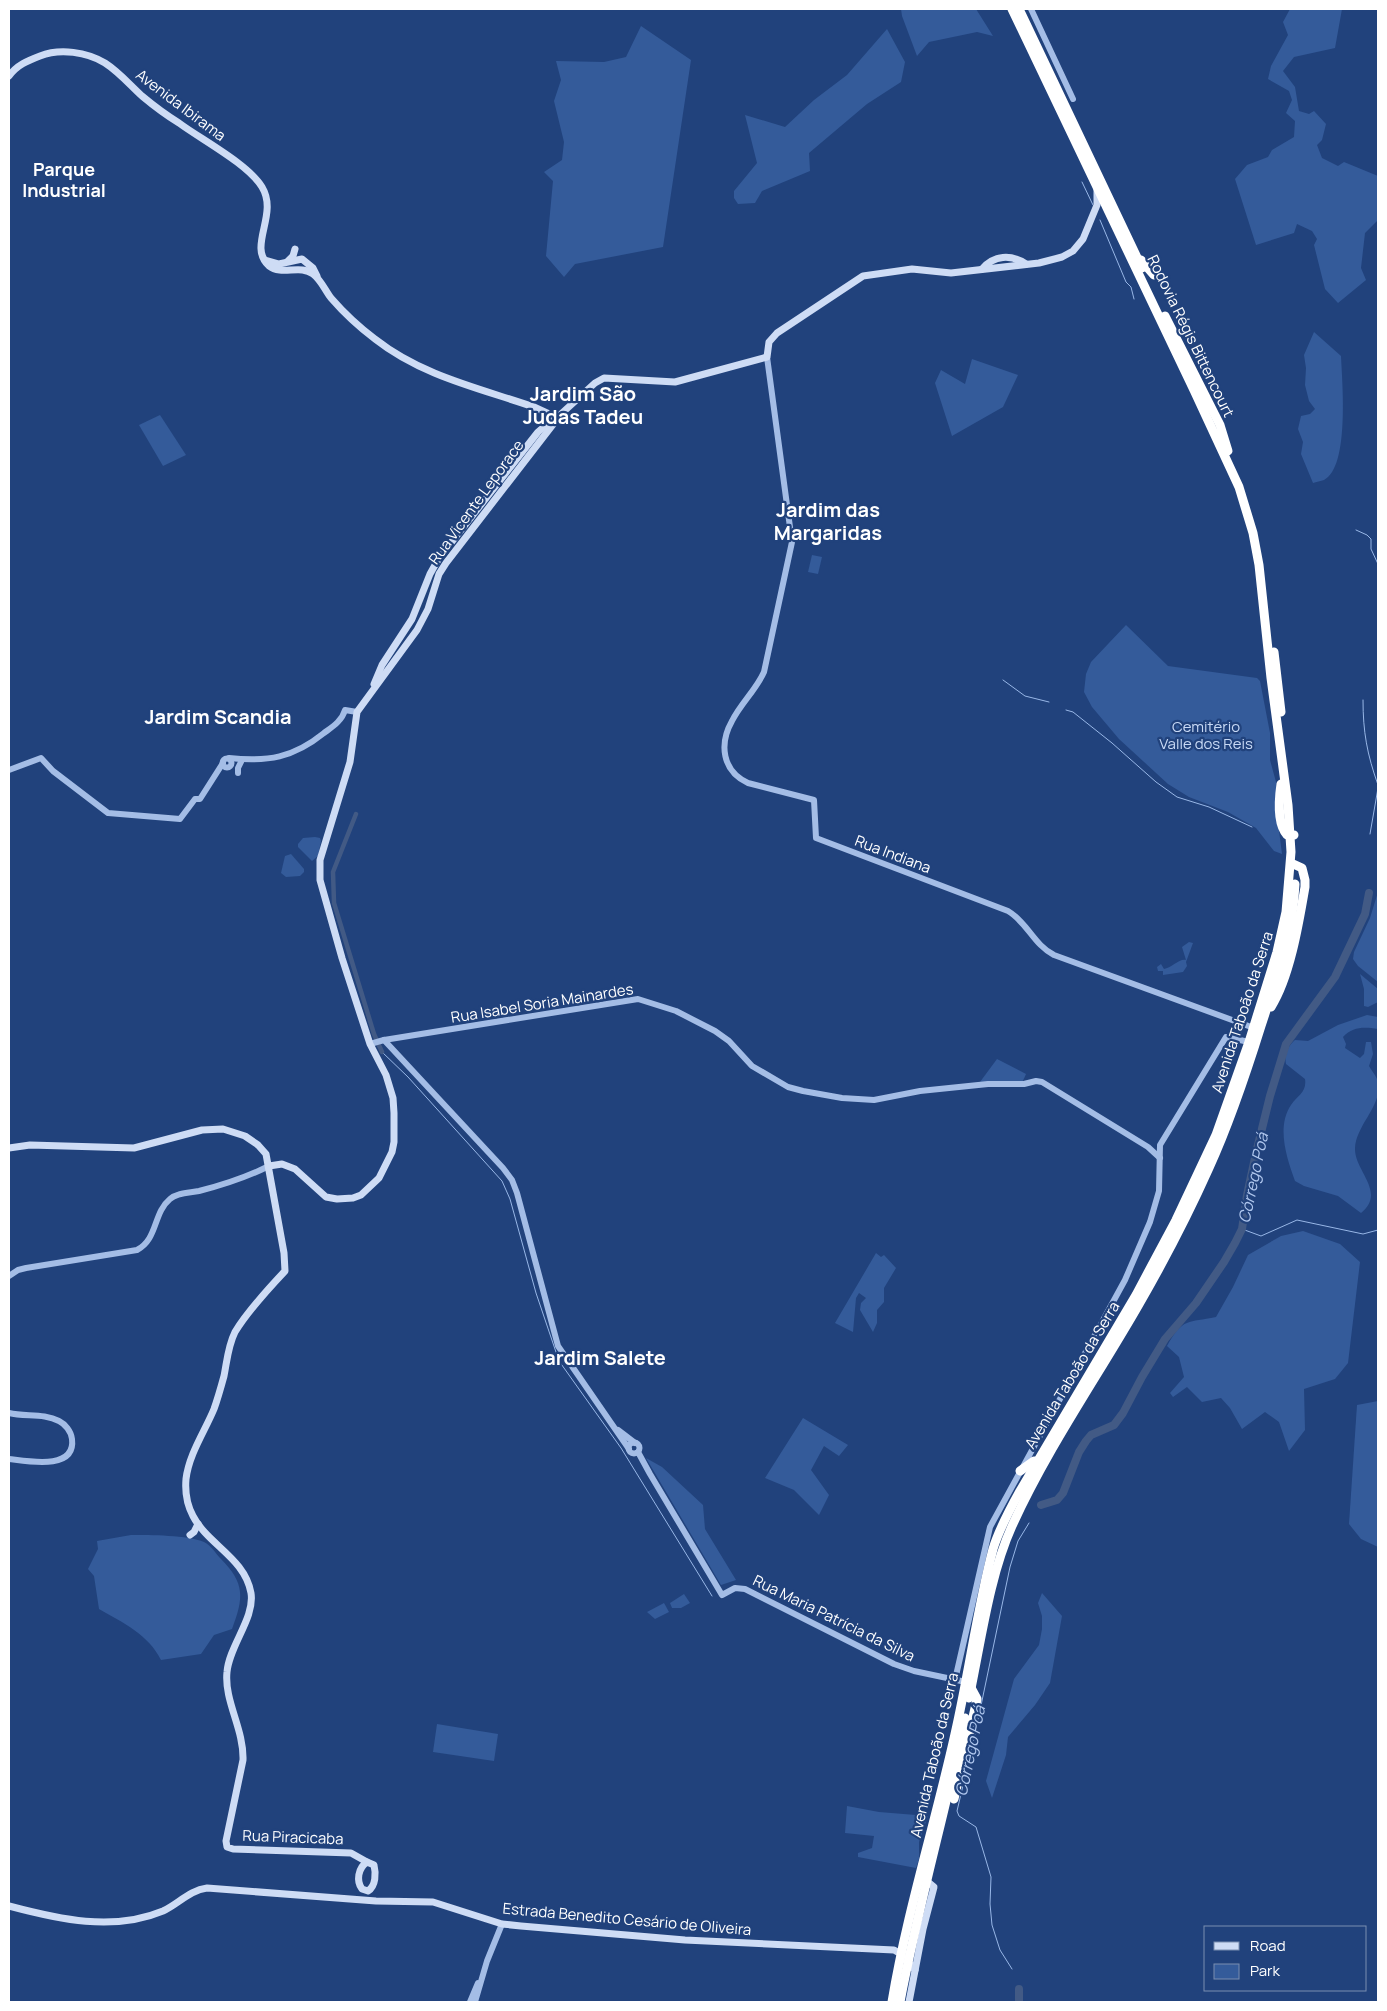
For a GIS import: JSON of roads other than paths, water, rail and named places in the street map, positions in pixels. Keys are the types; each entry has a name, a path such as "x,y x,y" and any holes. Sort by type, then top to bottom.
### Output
{"highway":[{"name":"Rodovia Régis Bittencourt","path":"1012,9 1239,487 1253,533 1285,776"},
{"name":"Rodovia Régis Bittencourt","path":"1019,9 1136,255 1220,425 1224,442 1255,520 1263,553 1285,776"},
{"path":"1136,255 1154,275"},
{"name":"Avenida Taboão da Serra","path":"981,1625 1011,1527 1043,1458 1063,1432 1138,1307 1179,1232 1210,1165 1236,1100 1286,946 1295,897 1294,835 1285,776"},
{"name":"Avenida Taboão da Serra","path":"900,2002 933,1858 981,1625 994,1548 1006,1516 1043,1458 1136,1295 1172,1228 1216,1135 1254,1028 1283,931 1295,861"},
{"path":"1020,1471 1043,1458"},
{"path":"1004,1499 1007,1503 1006,1516"},
{"name":"Avenida Taboão da Serra","path":"892,2002 900,1950 927,1881 946,1774 964,1695 969,1684"},
{"path":"914,1935 918,1954"}],"main road":[{"name":"Avenida Ibirama","path":"9,76 26,61 51,53 74,53 105,63 151,104 243,168 258,181 266,195 268,206 268,217 260,248 265,260"},
{"path":"269,1166 282,1164 295,1169 320,1194 331,1198 353,1198 361,1195 379,1178 392,1152 394,1113 392,1098 377,1042 342,958 320,880 320,860 344,782 353,740 355,712 386,667 412,619 430,574 439,558 539,431 595,383 604,378 676,382 767,357 769,342 777,333 864,276 912,269 951,273 982,269 992,260 1008,257 1018,259 1026,264 1052,260 1068,255 1083,239 1098,199 1097,189"},
{"path":"1094,213 1105,213 1111,218"},
{"path":"287,262 294,254 295,249"},
{"path":"265,260 279,264 298,259 305,260 342,310 375,339 396,354 440,377 534,406 547,413 554,420"},
{"path":"292,270 298,259"},
{"path":"298,259 318,279"},
{"path":"265,260 268,265 277,270 308,270"},
{"path":"9,1148 30,1145 134,1148 202,1130 223,1129 235,1132 258,1145 266,1154 284,1253 285,1271 240,1325 230,1343 224,1376 214,1410 188,1468 186,1480 188,1502 198,1524 190,1535"},
{"name":"Rua Piracicaba","path":"198,1524 237,1564 247,1579 251,1596 250,1608 227,1671 227,1686 244,1748 226,1834 227,1847 351,1853 364,1864"},
{"path":"349,1898 359,1884 364,1864 374,1864 372,1887 374,1895 382,1901"},
{"path":"909,2002 918,1954 927,1881"},
{"path":"359,1884 364,1891 372,1887"},
{"path":"359,1884 362,1898"},
{"path":"9,1906 63,1919 110,1922 132,1920 164,1910 203,1888 362,1898 372,1887"},
{"name":"Estrada Benedito Cesário de Oliveira","path":"362,1898 373,1901 433,1902 502,1924 685,1940 900,1950"},
{"path":"900,1950 915,1970"}],"street":[{"path":"1031,9 1073,99"},
{"name":"Rua Indiana","path":"767,357 792,542 768,659 758,685 730,723 727,732 724,760 736,774 748,783 814,800 816,838 1011,912 1038,944 1054,955 1254,1028"},
{"path":"9,770 37,758 43,758 59,776 98,807 112,814 180,819 227,763 268,759 292,753 309,744 328,730 341,719 345,710 355,712"},
{"path":"238,773 238,768 244,761"},
{"name":"Rua Isabel Soria Mainardes","path":"377,1042 625,1000 645,1000 676,1011 715,1031 729,1041 756,1069 788,1086 842,1098 874,1100 920,1091 988,1084 1042,1082 1152,1150"},
{"path":"1160,1158 1152,1150 1160,1144 1230,1037 1237,1036 1240,1030 1237,1022"},
{"path":"1230,1037 1249,1042"},
{"path":"377,1042 493,1157 512,1180 558,1346 563,1356 633,1451 640,1447 617,1429"},
{"path":"964,1695 955,1680 990,1527 1132,1267 1150,1222 1159,1191 1160,1144"},
{"path":"9,1276 18,1270 26,1268 138,1250 149,1242 164,1206 172,1197 238,1179 269,1166"},
{"path":"9,1413 57,1420 67,1428 72,1440 71,1450 65,1457 56,1461 9,1459"},
{"name":"Rua Maria Patrícia da Silva","path":"633,1451 650,1474 722,1595 735,1588 745,1588 894,1664 910,1670 969,1684"},
{"path":"967,1623 981,1625"},
{"path":"470,2002 502,1924"},
{"path":"475,2002 484,1978 483,1974"}],"waterway":[{"path":"1082,182 1093,205"},
{"path":"1100,220 1126,282 1131,287 1134,299"},
{"path":"1356,530 1371,539 1371,549 1378,564"},
{"path":"1003,680 1025,696 1049,702"},
{"path":"1363,700 1366,743 1378,785"},
{"path":"1066,710 1073,712 1156,782 1177,797 1209,807 1252,827"},
{"path":"1370,834 1378,788"},
{"path":"356,814 333,872 334,903 374,1034 382,1052"},
{"name":"Córrego Poá","path":"1041,1505 1057,1500 1063,1493 1079,1452 1091,1435 1114,1425 1123,1413 1165,1339 1196,1303 1235,1243 1242,1229 1256,1153 1270,1096 1286,1044 1335,977 1365,914 1369,893"},
{"path":"382,1052 408,1077 502,1181 510,1199 536,1293 559,1361 621,1448 712,1596"},
{"path":"1242,1229 1261,1236 1297,1220 1363,1234 1378,1230"},
{"name":"Córrego Poá","path":"1012,1969 1000,1950 992,1925 990,1904 991,1877 976,1827 959,1816 957,1811 1010,1567 1018,1541 1029,1523"},
{"name":"Córrego Poá","path":"1019,1989 1019,2002"}],"district":[{"name":"Parque Industrial","path":"64,179"},
{"name":"Jardim São Judas Tadeu","path":"583,404"},
{"name":"Jardim das Margaridas","path":"828,520"},
{"name":"Jardim Scandia","path":"218,716"},
{"name":"Jardim Salete","path":"600,1357"}],"park label":[{"name":"Cemitério Valle dos Reis","path":"1206,734"}]}
